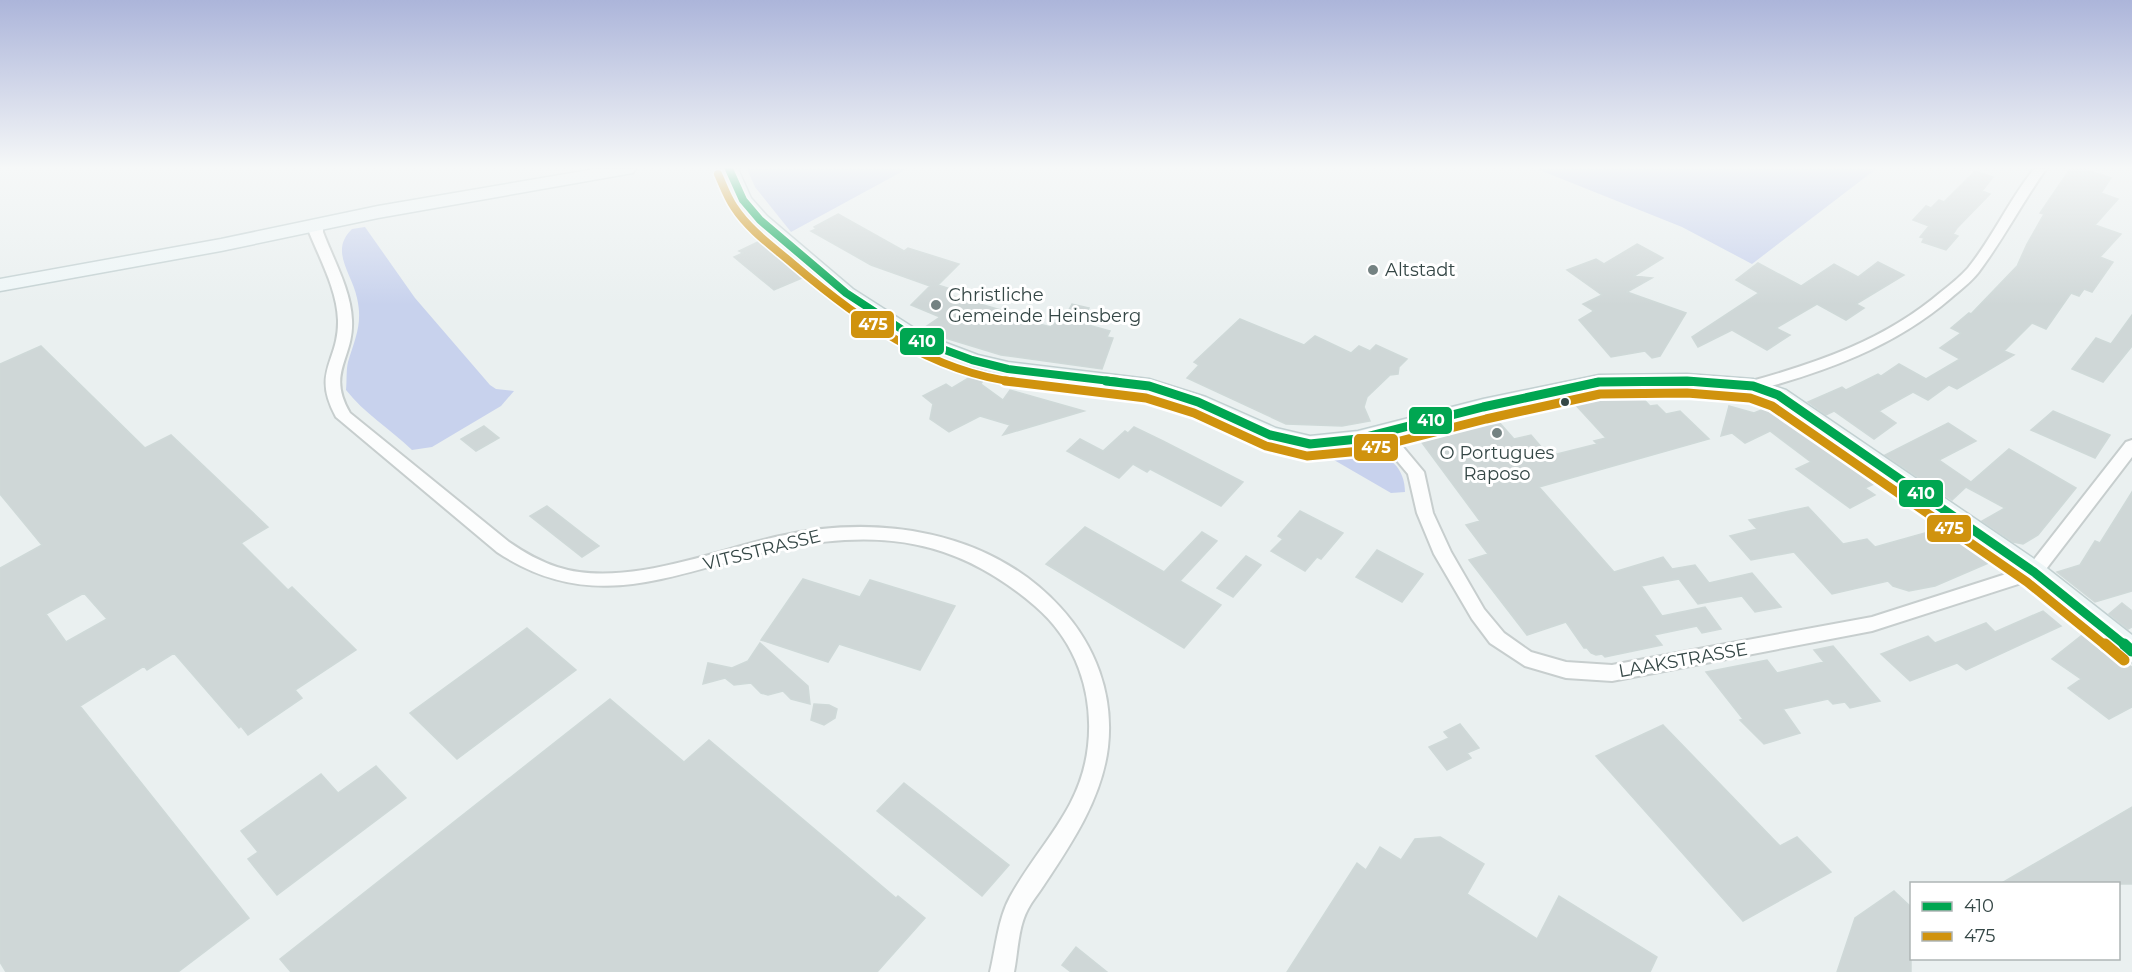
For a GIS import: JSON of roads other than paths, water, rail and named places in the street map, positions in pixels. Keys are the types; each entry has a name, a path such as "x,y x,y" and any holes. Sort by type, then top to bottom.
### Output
{"street":[{"path":"0,285 367,214"},
{"path":"755,214 846,293 918,340 972,360 1008,369 1149,386 1198,402 1270,435 1310,444 1358,439 1492,405 1599,382 1687,381 1753,386 1794,376 1887,338 1935,306 1973,271 2008,214"},
{"name":"VITSSTRASSE","path":"317,225 316,232 345,320 334,362 332,384 334,402 344,417 503,547 528,564 584,578 618,579 678,570 781,542 820,535 861,531 897,533 924,537 954,546 983,560 1009,575 1038,597 1063,621 1081,646 1094,677 1100,710 1098,748 1089,789 1069,828 1016,909 1002,972"},
{"path":"1753,386 1785,400 2034,572 2132,651"},
{"name":"LAAKSTRASSE","path":"1382,433 1416,472 1425,513 1443,554 1484,622 1497,638 1525,658 1566,670 1612,673 1872,624 2034,572"},
{"path":"2034,572 2132,447"}],"place":[{"name":"Altstadt","path":"1373,270"},
{"name":"Christliche Gemeinde Heinsberg","path":"936,305"},
{"name":"O Portugues Raposo","path":"1497,433"}]}
